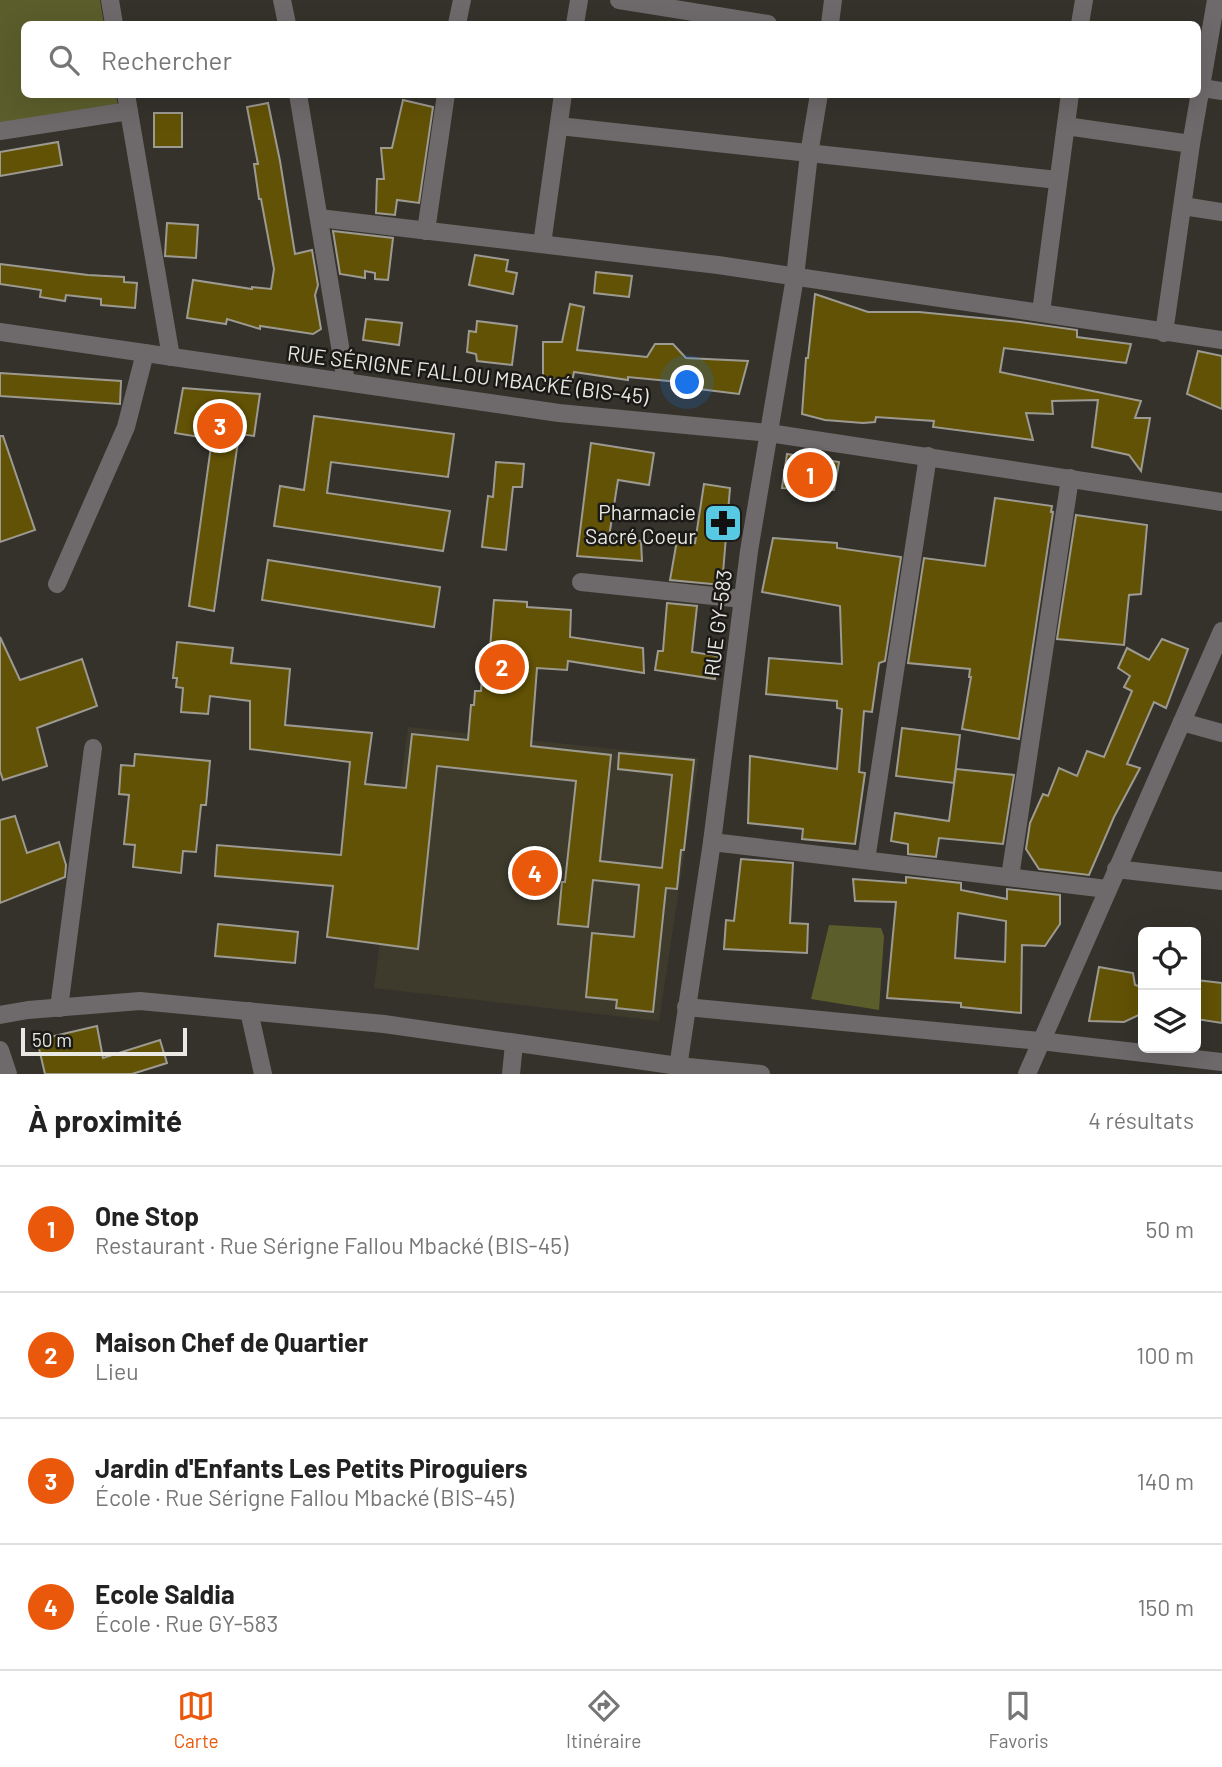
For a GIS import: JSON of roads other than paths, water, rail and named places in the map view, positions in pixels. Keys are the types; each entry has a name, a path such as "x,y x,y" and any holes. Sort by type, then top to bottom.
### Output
{"street":[{"path":"110,0 114,21"},
{"path":"282,0 286,21"},
{"path":"458,21 462,0"},
{"path":"576,21 579,0"},
{"path":"619,0 749,21"},
{"path":"830,21 833,0"},
{"path":"1080,21 1083,0"},
{"path":"1201,93 1216,0"},
{"path":"1202,88 1222,91"},
{"path":"299,98 346,382"},
{"path":"426,231 445,98"},
{"path":"542,244 562,98"},
{"name":"RUE GY-583","path":"678,1070 712,842 743,599 795,277 818,98"},
{"path":"1041,312 1070,98"},
{"path":"1164,332 1200,98"},
{"path":"0,131 128,103 171,357"},
{"path":"559,126 1058,180"},
{"path":"1066,127 1191,144"},
{"path":"1183,206 1222,212"},
{"path":"319,218 718,265 1222,340"},
{"name":"RUE SÉRIGNE FALLOU MBACKÉ (BIS-45)","path":"0,332 559,413 769,433 1222,502"},
{"path":"57,584 127,428 145,353"},
{"path":"866,860 928,456"},
{"path":"1010,877 1070,478"},
{"path":"581,582 743,599"},
{"path":"1027,1074 1222,631"},
{"path":"1182,722 1222,733"},
{"path":"59,1008 93,748"},
{"path":"712,842 1107,888"},
{"path":"1116,869 1222,881"},
{"path":"0,1015 140,1001 384,1024 678,1070 761,1074"},
{"path":"686,1007 1041,1041 1222,1062"},
{"path":"249,1012 263,1074"},
{"path":"510,1074 514,1044"},
{"path":"0,1050 8,1074"}],"place":[{"name":"Jardin d'Enfants Les Petits Piroguiers","path":"220,426"},
{"name":"One Stop","path":"810,475"},
{"name":"Pharmacie Sacré Coeur","path":"723,523"},
{"name":"Maison Chef de Quartier","path":"502,667"},
{"name":"Ecole Saldia","path":"535,873"}]}
